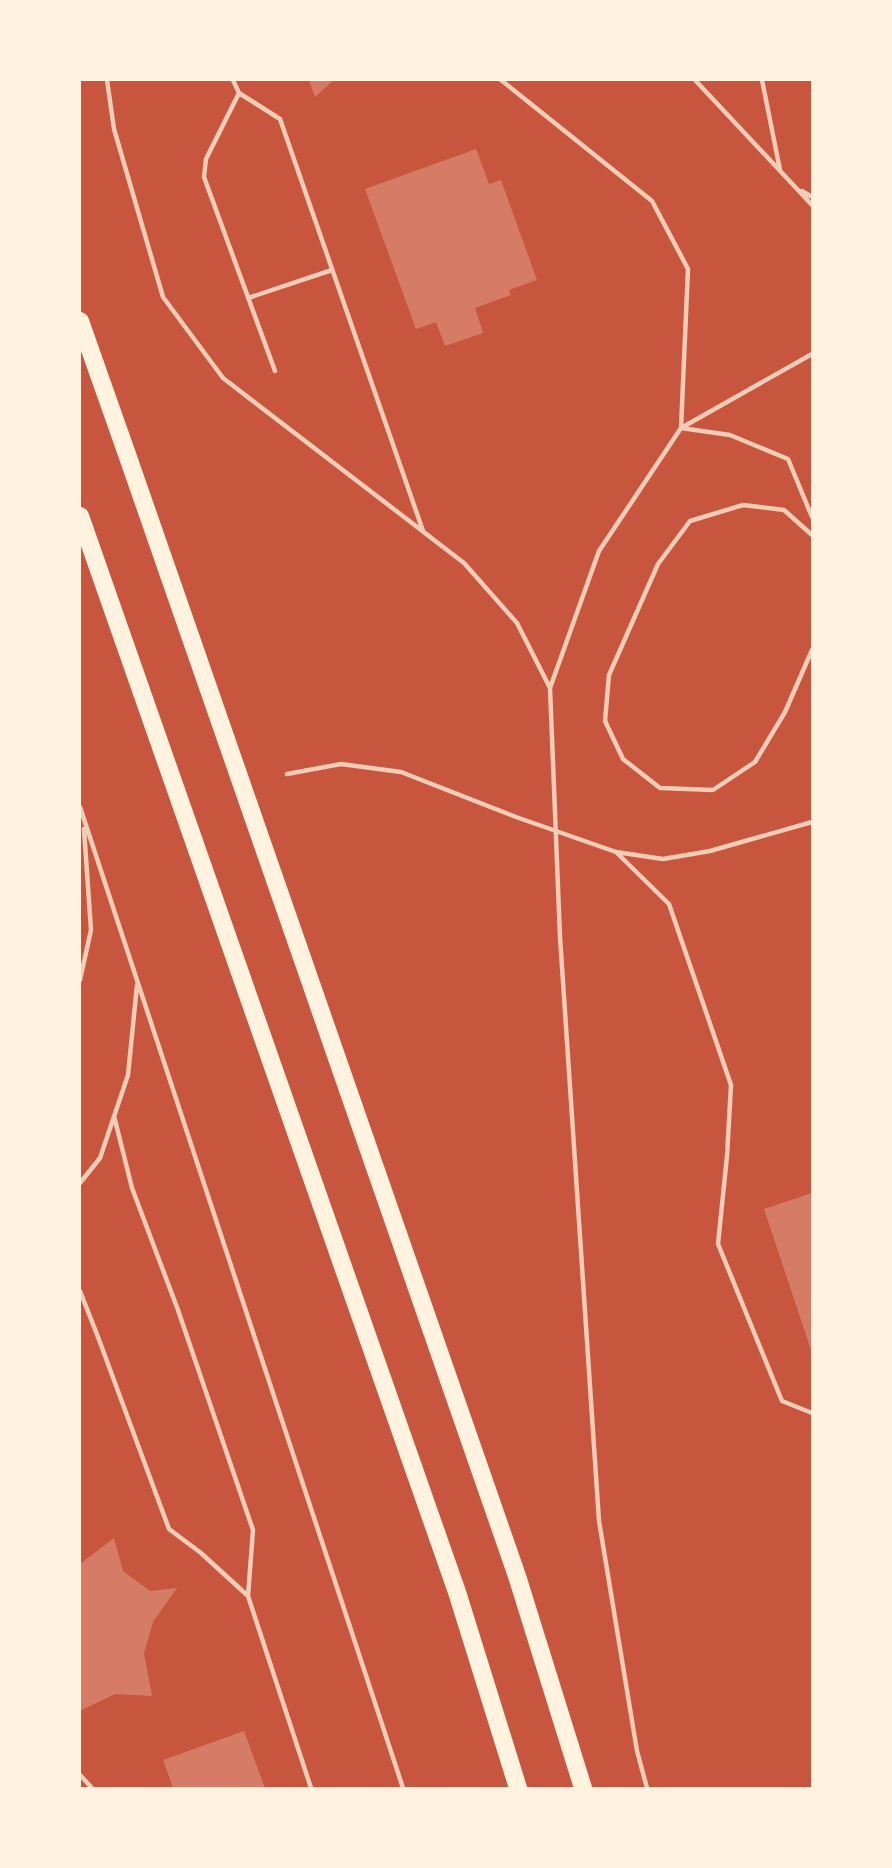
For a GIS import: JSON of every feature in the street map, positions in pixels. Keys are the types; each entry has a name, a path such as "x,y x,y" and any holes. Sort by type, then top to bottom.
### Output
{"highway":[{"path":"80,321 517,1576 583,1788"},
{"path":"80,516 457,1592 518,1788"}],"lane":[{"path":"108,80 114,129 163,297 223,378 464,564 518,623 550,688 560,937 598,1521 637,1751 647,1788"},
{"path":"233,80 239,93 280,119 423,531"},
{"path":"501,80 652,201 688,269 681,428"},
{"path":"695,80 813,205"},
{"path":"762,80 780,170"},
{"path":"239,93 206,159 204,177 275,371"},
{"path":"798,189 813,197"},
{"path":"248,298 332,270"},
{"path":"550,688 599,551 681,428 813,354"},
{"path":"681,428 730,435 788,459 813,517"},
{"path":"813,535 784,510 743,505 690,521 658,564 609,675 605,721 623,759 660,788 713,790 755,762 785,712 813,650"},
{"path":"287,774 341,764 401,772 516,817 615,852 663,859 710,851 813,822"},
{"path":"80,807 403,1788"},
{"path":"80,980 91,930 84,820"},
{"path":"615,852 669,904 731,1085 718,1244 782,1401 813,1413"},
{"path":"80,1183 100,1158 128,1075 137,983"},
{"path":"114,1116 132,1188 178,1310 253,1530 248,1596 311,1788"},
{"path":"80,1291 169,1529 201,1553 248,1596"},
{"path":"80,1775 92,1788"}],"building":[{"path":"309,80 334,80 315,97"},
{"path":"476,149 489,184 501,180 537,280 509,290 511,295 475,308 483,333 445,346 436,322 416,329 365,189"},
{"path":"812,1193 812,1353 764,1209"},
{"path":"114,1538 123,1571 150,1591 177,1588 153,1622 144,1653 152,1696 115,1694 80,1711 80,1564"},
{"path":"244,1731 265,1788 173,1788 163,1760"}]}
